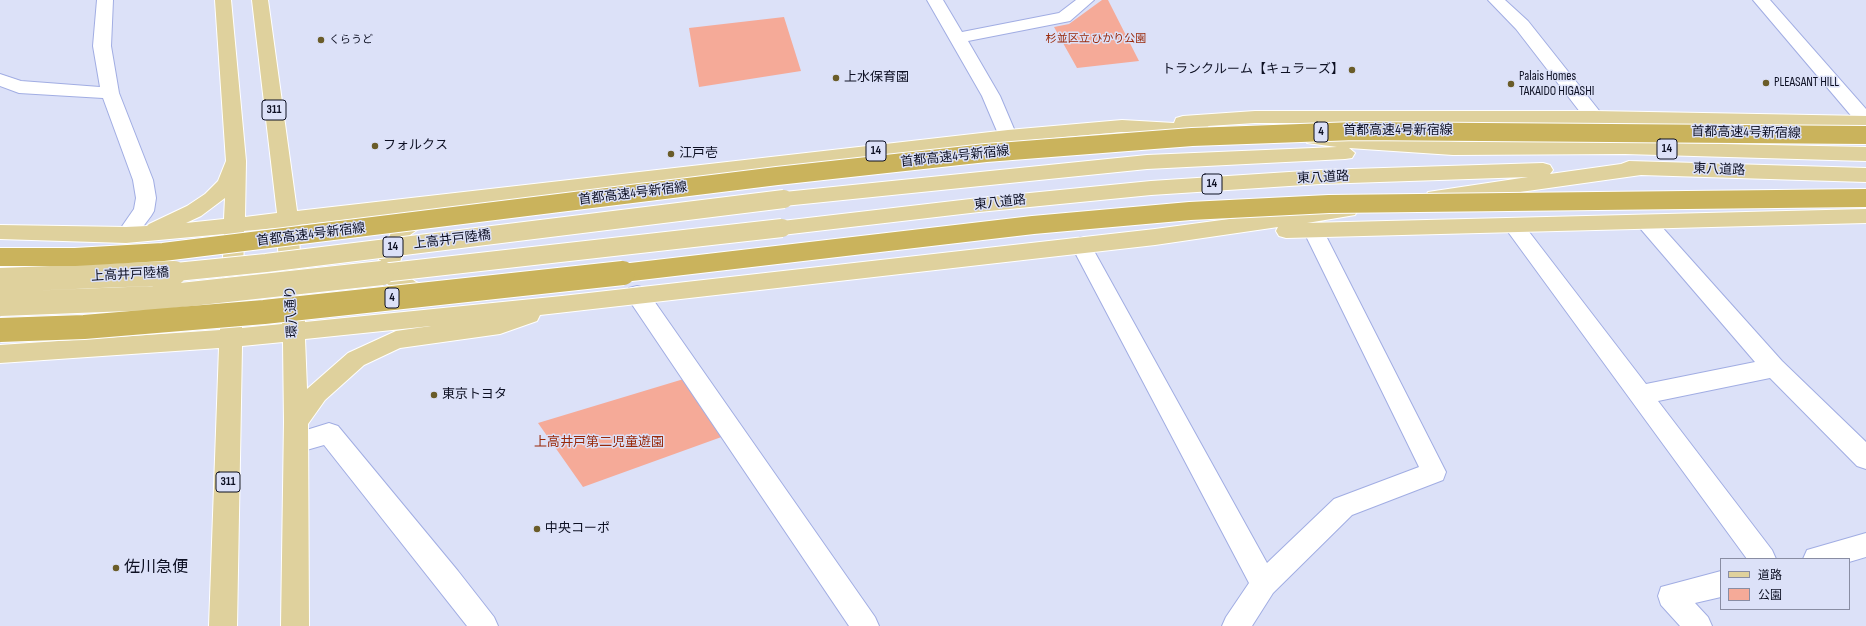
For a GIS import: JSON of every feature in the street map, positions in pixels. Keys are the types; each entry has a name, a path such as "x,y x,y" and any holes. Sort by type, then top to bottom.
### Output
{"highway":[{"name":"首都高速4号新宿線","path":"0,257 75,257 163,252 777,176 986,153 1192,138 1355,131 1866,135"},
{"name":"4","path":"0,330 84,327 264,312 783,255 1033,225 1190,211 1329,204 1866,198"}],"main road":[{"name":"311","path":"223,0 236,161 224,626"},
{"name":"環八通り","path":"260,0 285,192 294,331 296,432 296,626"},
{"path":"1122,126 1255,117 1594,117 1866,122"},
{"name":"14","path":"0,232 135,235 235,226 1008,136 1122,126 1468,149"},
{"name":"東八道路","path":"784,199 1147,162 1468,149 1625,148 1866,154"},
{"path":"135,235 194,211 212,199 226,185 236,161"},
{"path":"0,354 232,338 562,304 637,294 1155,237 1644,168"},
{"name":"東八道路","path":"782,228 979,205 1151,188 1320,177 1644,168 1866,175"},
{"path":"470,199 430,211 401,231 389,262 394,277 408,288 449,305 492,311"},
{"name":"上高井戸陸橋","path":"0,280 170,273 258,264 784,199"},
{"path":"1155,237 1313,230 1866,216"},
{"name":"上高井戸陸橋","path":"0,304 154,298 782,228"},
{"path":"0,236 27,242 48,249 49,264 46,287 21,313 0,325"},
{"path":"296,432 317,393 356,360 396,340 500,325 562,304"}],"street":[{"path":"105,0 102,46 110,93 143,180 146,198 144,211 135,235"},
{"path":"935,0 959,38 991,96 1008,136"},
{"path":"959,38 1064,17 1086,0"},
{"path":"1496,0 1522,25 1594,117"},
{"path":"1761,0 1866,122"},
{"path":"0,80 18,87 110,93"},
{"path":"1646,222 1774,368 1866,458"},
{"path":"1513,225 1762,558"},
{"path":"1236,626 1264,584 1343,507 1434,472 1313,230"},
{"path":"1081,245 1264,584"},
{"path":"637,294 865,626"},
{"path":"1640,395 1774,368"},
{"path":"296,432 329,433 450,580 484,626"},
{"path":"1820,558 1866,545"},
{"path":"1698,626 1671,596 1720,584"}],"green space":[{"name":"杉並区立 ひかり公園","path":"1102,0 1108,0 1139,61 1077,68 1054,27 1069,24"},
{"path":"784,17 801,71 699,87 689,28"},
{"name":"上高井戸第二児童遊園","path":"687,378 727,435 583,487 538,423"}],"place":[{"name":"くらうど","path":"321,40"},
{"name":"トランクルーム【キュラーズ】","path":"1352,70"},
{"name":"上水保育園","path":"836,78"},
{"name":"PLEASANT HILL","path":"1766,83"},
{"name":"Palais Homes TAKAIDO HIGASHI","path":"1511,84"},
{"name":"フォルクス","path":"375,146"},
{"name":"江戸壱","path":"671,154"},
{"name":"東京トヨタ","path":"434,395"},
{"name":"中央コーポ","path":"537,529"},
{"name":"佐川急便","path":"116,568"}]}
